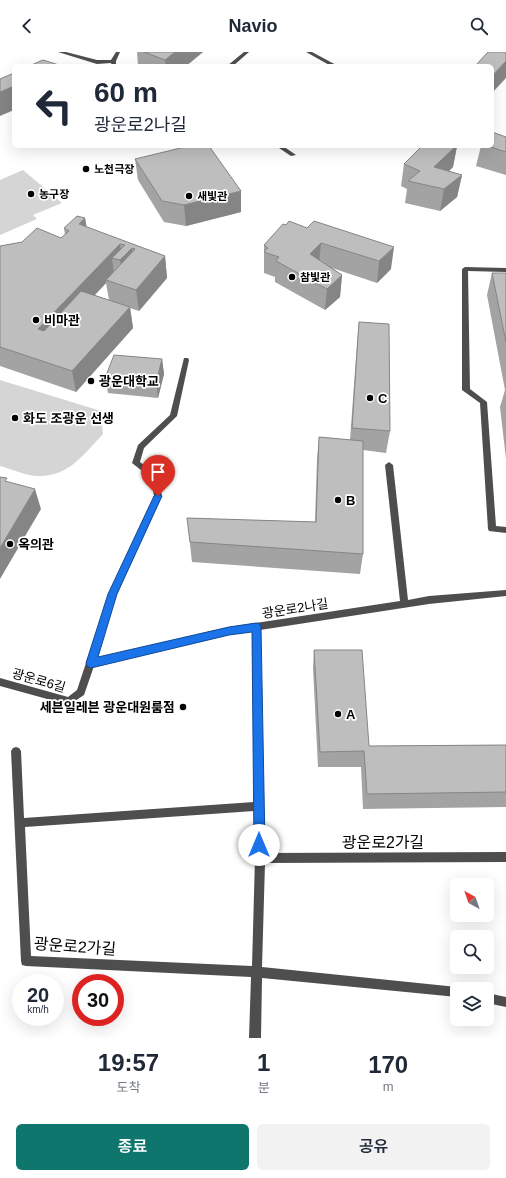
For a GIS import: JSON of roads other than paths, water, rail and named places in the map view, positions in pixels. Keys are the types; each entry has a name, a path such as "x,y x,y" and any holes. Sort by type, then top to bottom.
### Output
{"street":[{"path":"60,52 96,62 114,64 118,52"},
{"path":"232,64 247,52"},
{"path":"308,52 332,64"},
{"path":"235,62 238,64"},
{"path":"282,148 293,155"},
{"path":"506,270 466,269 466,390 483,402 492,529 506,530"},
{"name":"광운로6길","path":"0,682 69,701 81,692 112,594 158,496 154,477 136,463 140,447 173,416 186,360"},
{"path":"389,464 404,604"},
{"name":"광운로2나길","path":"91,663 229,631 429,600 506,594"},
{"path":"256,627 260,858 256,1038"},
{"name":"광운로2가길","path":"16,751 26,961 257,972 450,991"},
{"path":"19,823 259,806"},
{"name":"광운로2가길","path":"260,858 506,857"},
{"path":"494,999 506,1002"}],"place":[{"name":"노천극장","path":"86,169"},
{"name":"농구장","path":"31,194"},
{"name":"새빛관","path":"189,196"},
{"name":"참빛관","path":"292,277"},
{"name":"비마관","path":"36,320"},
{"name":"광운대학교","path":"91,381"},
{"name":"C","path":"370,398"},
{"name":"화도 조광운 선생","path":"15,418"},
{"name":"B","path":"338,500"},
{"name":"옥의관","path":"10,544"},
{"name":"세븐일레븐 광운대원룸점","path":"183,707"},
{"name":"A","path":"338,714"}]}
